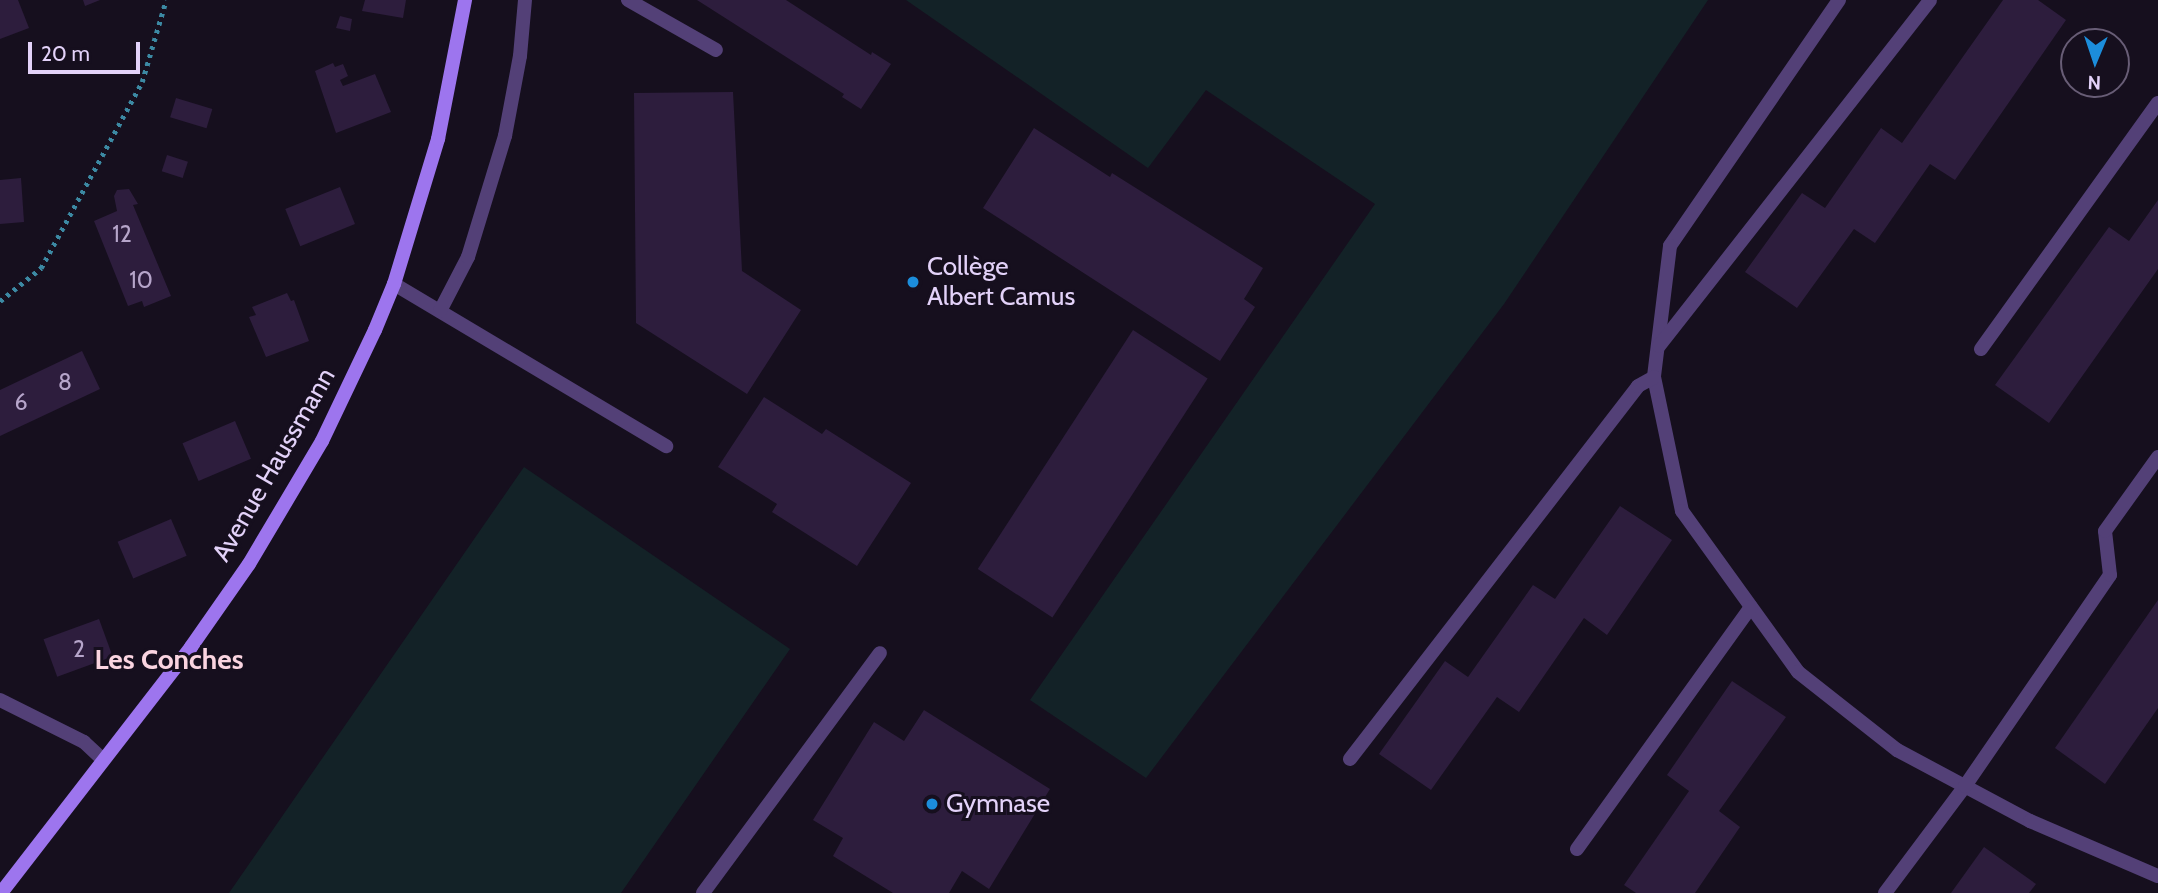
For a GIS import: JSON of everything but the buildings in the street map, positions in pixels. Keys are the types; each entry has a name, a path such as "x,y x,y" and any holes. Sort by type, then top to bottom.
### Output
{"street":[{"name":"Avenue Haussmann","path":"1,893 191,647 249,564 322,440 394,285 438,139 465,0"},
{"path":"440,311 468,257 505,136 520,56 525,0"},
{"path":"628,0 716,50"},
{"path":"1839,0 1670,246 1654,377 1682,511 1798,672 1898,750 2030,821 2158,876"},
{"path":"1658,347 1930,0"},
{"path":"1981,349 2158,103"},
{"path":"394,285 666,446"},
{"path":"1350,759 1638,386 1654,377"},
{"path":"1885,893 1965,786 2110,575 2105,531 2158,457"},
{"path":"1577,849 1751,607"},
{"path":"703,893 880,653"},
{"path":"0,700 84,743 102,759"}],"path":[{"path":"0,301 41,268 142,82 166,0"}],"shaded area":[{"path":"906,0 1708,0 1504,304 1146,778 1030,700 1375,204 1206,90 1148,168"},
{"path":"524,467 790,649 621,893 229,893"}],"place":[{"name":"Collège Albert Camus","path":"913,282"},
{"name":"Gymnase","path":"932,804"}],"district":[{"name":"Les Conches","path":"169,659"}]}
